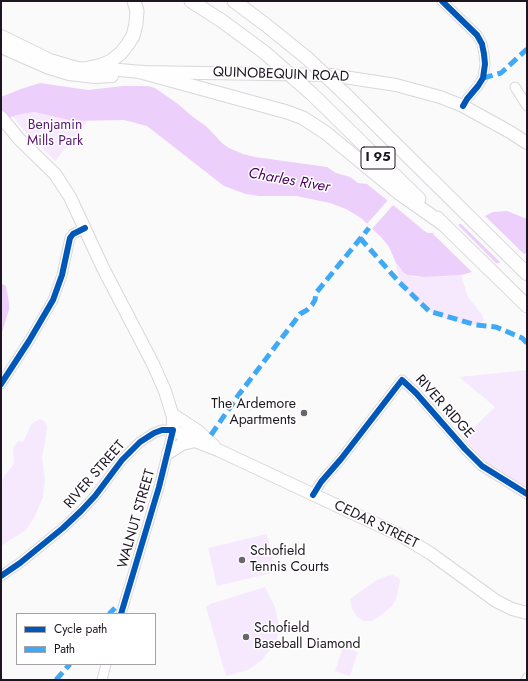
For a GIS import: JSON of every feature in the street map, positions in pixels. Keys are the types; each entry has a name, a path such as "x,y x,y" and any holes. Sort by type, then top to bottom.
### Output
{"highway":[{"path":"89,68 111,61 117,57 128,44 136,24 137,11 134,1"},
{"name":"I 95","path":"191,1 222,21 264,52 312,94 527,306"},
{"name":"I 95","path":"234,1 266,24 307,58 346,94 527,274"},
{"path":"141,72 303,118 326,132 399,193 443,224"}],"main road":[{"name":"QUINOBEQUIN ROAD","path":"4,36 50,60 70,66 141,72 345,76 396,85 440,97 463,106 504,128 527,143"},
{"name":"QUINOBEQUIN ROAD","path":"1,47 49,68 69,74 102,77 141,72"},
{"name":"WALNUT STREET","path":"4,121 23,143 50,167 70,196 106,276 153,364 166,394 172,414 173,430"},
{"path":"172,414 198,431 218,450"},
{"name":"CEDAR STREET","path":"173,430 180,429 188,431 218,450"},
{"name":"CEDAR STREET","path":"173,430 418,544 493,598 512,609 527,613"},
{"path":"168,453 182,444 195,441"}],"street":[{"path":"442,1 477,35 482,44 485,64 483,78 463,106"},
{"path":"515,87 527,106"},
{"path":"1,384 53,300 62,275 70,238 75,233 85,228"},
{"name":"RIVER RIDGE","path":"313,495 321,482 402,380 416,393 465,449 482,466 527,494"},
{"name":"RIVER STREET","path":"1,576 20,563 63,528 81,511 95,496 122,460 140,442 162,430 173,430"},
{"name":"WALNUT STREET","path":"121,613 159,487 173,430"},
{"path":"102,680 106,665"}],"green space":[{"name":"Benjamin Mills Park","path":"33,112 73,121 88,121 55,161 22,128 13,116"},
{"path":"396,263 400,269 414,277 461,275 468,297 482,315 484,320 476,325 463,324 446,319 429,311 402,287 397,272"},
{"path":"527,370 527,488 488,464 463,438 495,407 459,377"},
{"path":"40,419 44,421 47,426 42,457 45,480 43,497 35,516 26,530 1,546 1,484 5,475 14,464 13,448 16,443 19,441 23,442 32,423"},
{"name":"Schofield Tennis Courts","path":"267,534 276,572 217,586 208,548"},
{"path":"393,575 399,578 400,581 396,599 392,606 371,621 364,621 357,617 352,609 350,599 375,581"},
{"name":"Schofield Baseball Diamond","path":"265,587 275,607 280,630 274,645 262,660 248,670 226,676 206,607 210,604"},
{"path":"343,647 358,652 350,676 335,671"}],"water":[{"name":"Charles River","path":"40,83 88,90 123,86 148,86 155,88 206,126 222,143 229,148 255,157 327,167 336,173 350,177 358,183 367,184 428,233 433,233 493,212 507,211 527,219 527,253 461,275 424,277 408,275 404,273 396,263 389,247 382,238 361,218 346,209 330,203 296,196 259,196 246,194 224,186 147,126 124,120 73,121 34,112 1,120 1,97"},
{"path":"2,284 6,286 9,310 1,335"}],"pier":[{"path":"389,199 395,203 371,230 366,225"},
{"path":"483,214 525,255 502,264 460,223"},
{"path":"456,223 498,265 474,274 433,234 438,229"}],"marked path":[{"path":"483,78 501,73 527,49"},
{"path":"211,435 237,397 300,314 312,305 315,300 316,293 369,228"},
{"path":"360,238 399,282 429,311 476,325 496,327 522,338 527,343"},
{"path":"110,613 115,608"},
{"path":"56,680 69,665"}],"cycle path":[{"path":"442,1 477,35 482,44 485,64 483,78 463,106"},
{"path":"1,384 53,300 62,275 70,238 73,234 85,228"},
{"path":"313,495 321,482 341,459 402,380 416,393 465,449 482,466 527,494"},
{"path":"1,576 20,563 63,528 81,511 95,496 122,460 140,442 162,430 173,430 159,487 121,613"}],"place":[{"name":"The Ardemore Apartments","path":"304,413"},
{"name":"Schofield Tennis Courts","path":"242,560"},
{"name":"Schofield Baseball Diamond","path":"246,637"}]}
